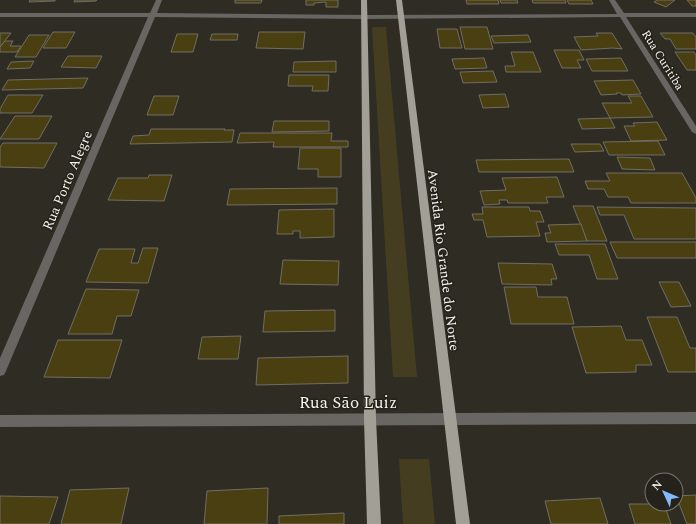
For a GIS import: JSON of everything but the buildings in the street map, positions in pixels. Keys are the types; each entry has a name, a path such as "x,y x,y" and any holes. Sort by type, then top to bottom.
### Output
{"main road":[{"path":"364,0 370,419 374,524"},
{"name":"Avenida Rio Grande do Norte","path":"399,0 464,524"}],"street":[{"name":"Rua Porto Alegre","path":"0,371 159,0"},
{"name":"Rua Curitiba","path":"612,0 696,132"},
{"path":"0,15 696,15"},
{"name":"Rua São Luiz","path":"0,421 696,418"}],"shaded area":[{"path":"372,27 386,27 417,377 393,377"},
{"path":"399,459 429,459 435,524 403,524"}]}
